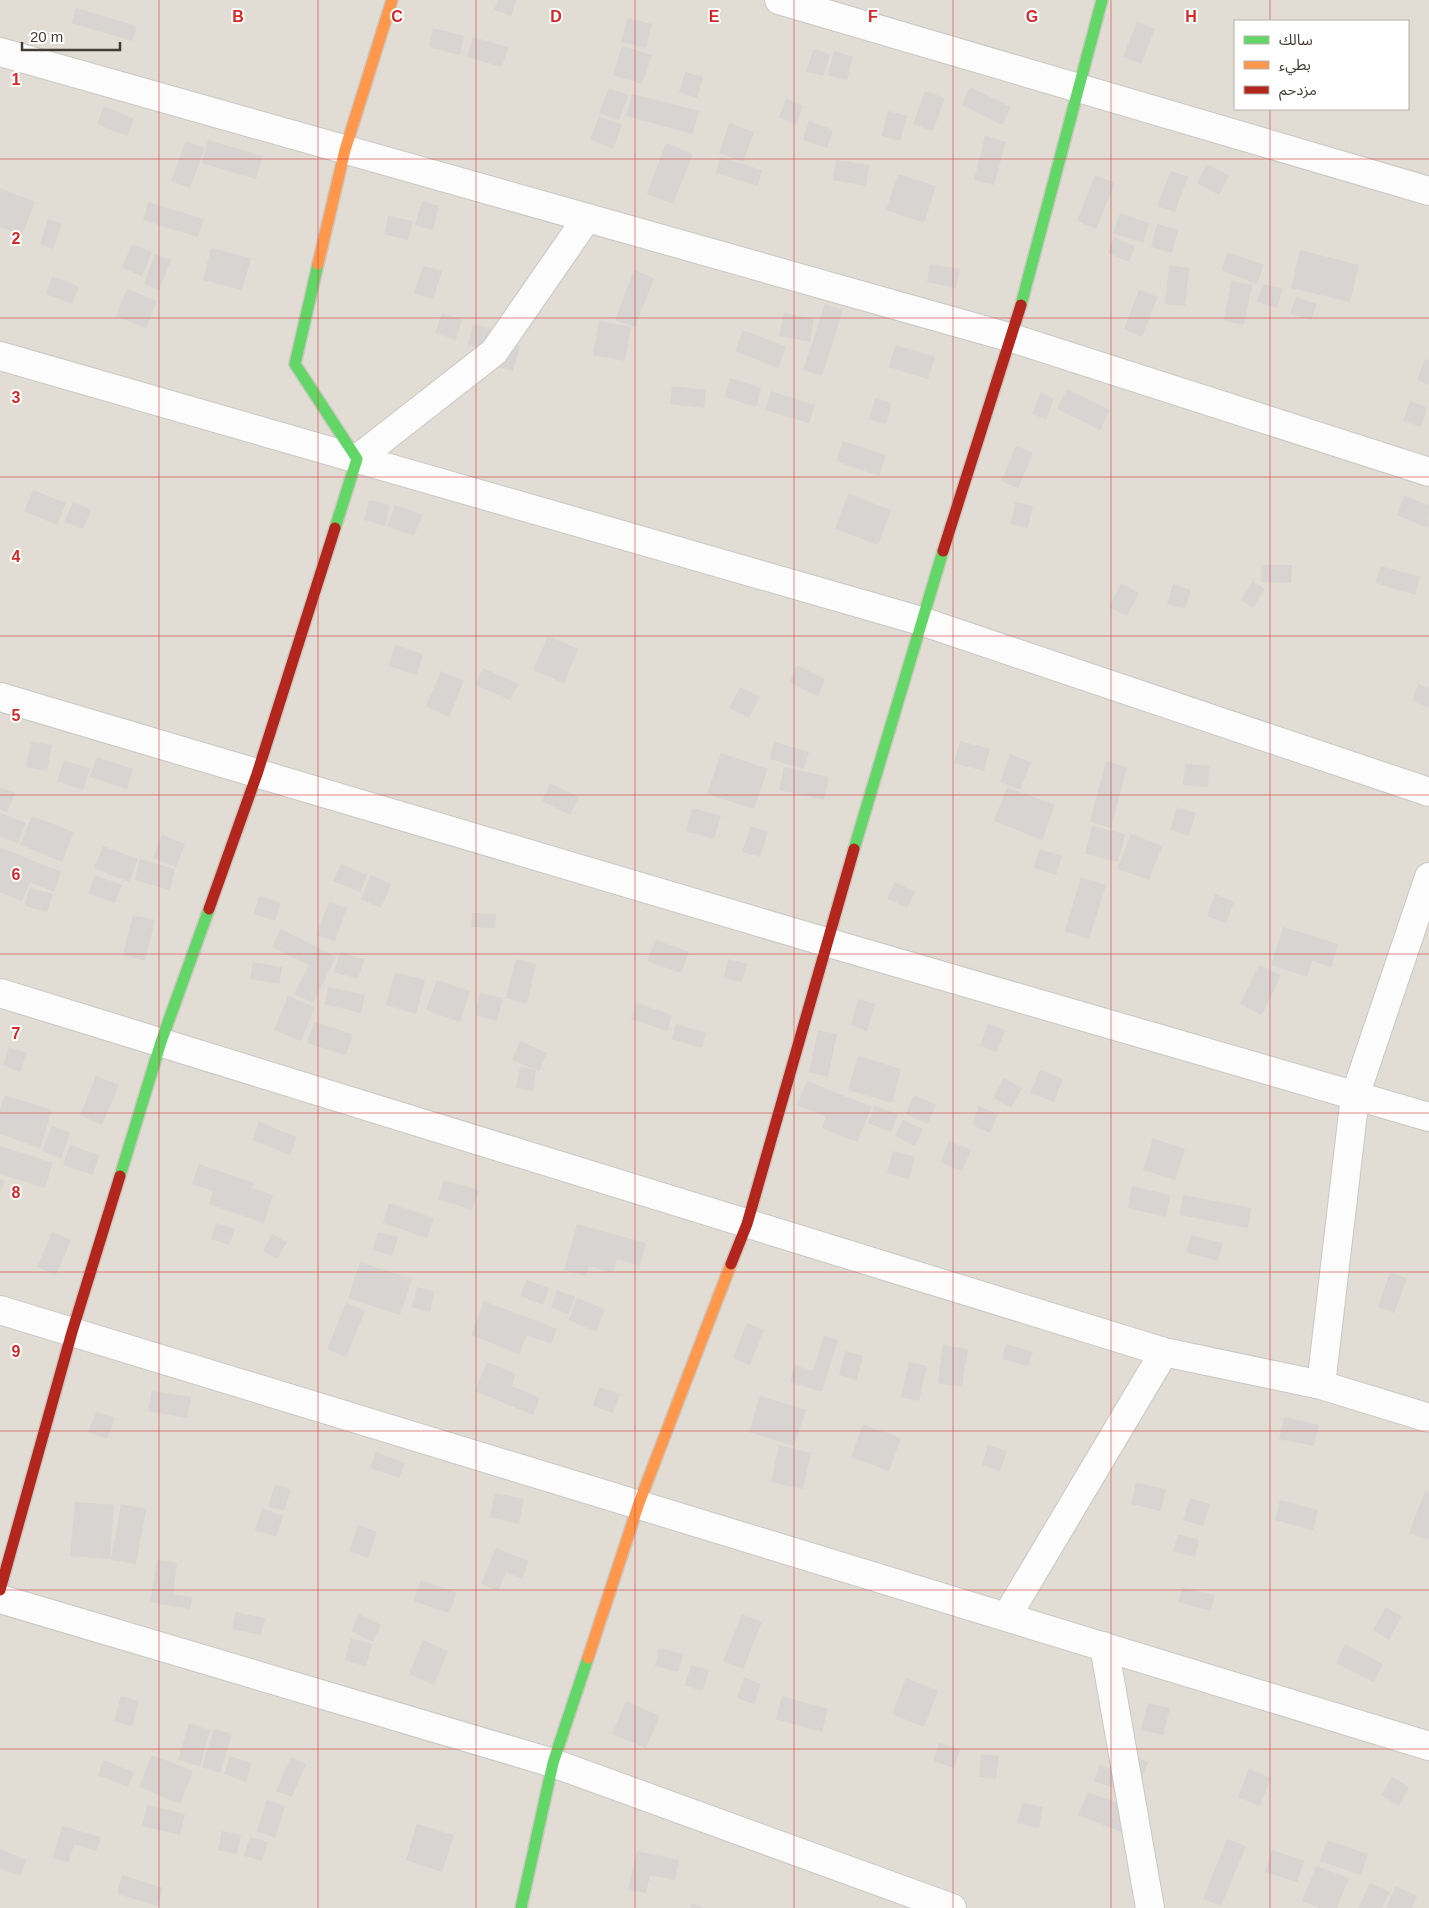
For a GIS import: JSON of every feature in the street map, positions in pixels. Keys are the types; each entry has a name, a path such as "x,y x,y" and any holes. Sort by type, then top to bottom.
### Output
{"street":[{"path":"358,459 295,364 345,150 392,0"},
{"path":"779,0 1429,191"},
{"path":"521,1908 553,1764 639,1503 747,1224 826,942 921,622 1012,338 1076,87 1102,0"},
{"path":"0,52 1012,338 1429,472"},
{"path":"0,1590 72,1332 161,1042 257,774 358,459 494,352 587,218"},
{"path":"0,356 921,622 1429,792"},
{"path":"0,697 826,942 1429,1117"},
{"path":"1321,1385 1355,1096 1429,877"},
{"path":"0,992 1164,1352 1321,1385 1429,1418"},
{"path":"0,1310 639,1503 1429,1746"},
{"path":"1007,1616 1164,1352"},
{"path":"0,1600 553,1764 952,1908"},
{"path":"1104,1646 1150,1908"}],"shaded area":[{"path":"0,0 1429,0 1429,1908 0,1908"}],"building":[{"path":"498,0 516,0 511,16 494,10"},
{"path":"76,8 137,26 132,41 72,23"},
{"path":"628,18 652,24 646,48 621,42"},
{"path":"1137,22 1155,29 1141,64 1123,57"},
{"path":"433,28 464,36 460,55 429,47"},
{"path":"473,37 508,47 502,67 467,57"},
{"path":"622,46 652,55 642,84 613,75"},
{"path":"814,49 830,55 823,76 806,71"},
{"path":"834,51 853,57 847,80 828,75"},
{"path":"685,72 703,77 697,98 679,92"},
{"path":"970,87 1011,107 1002,125 962,105"},
{"path":"609,88 628,95 619,120 599,113"},
{"path":"925,91 945,98 933,131 913,124"},
{"path":"632,94 699,111 693,134 626,116"},
{"path":"786,99 803,106 796,125 779,117"},
{"path":"104,106 134,119 127,136 97,124"},
{"path":"888,111 907,116 900,141 882,136"},
{"path":"599,116 622,125 613,149 590,139"},
{"path":"809,121 833,130 827,148 803,140"},
{"path":"729,123 754,132 743,162 719,153"},
{"path":"985,136 1006,142 994,185 974,180"},
{"path":"208,140 263,156 256,179 202,163"},
{"path":"186,141 205,148 190,188 171,181"},
{"path":"666,143 693,154 673,204 647,194"},
{"path":"720,157 762,170 758,186 716,173"},
{"path":"836,160 869,165 866,186 833,180"},
{"path":"1207,164 1229,176 1219,195 1197,183"},
{"path":"1171,171 1188,177 1175,212 1157,206"},
{"path":"898,174 936,186 924,223 886,210"},
{"path":"1095,175 1115,183 1096,229 1077,221"},
{"path":"0,188 35,202 22,235 0,227"},
{"path":"422,201 439,206 433,230 415,225"},
{"path":"148,202 204,219 198,237 143,220"},
{"path":"1120,213 1149,223 1143,243 1113,233"},
{"path":"388,216 413,221 408,240 384,234"},
{"path":"48,219 62,224 53,249 40,244"},
{"path":"1157,224 1178,230 1172,253 1151,247"},
{"path":"1114,237 1135,246 1129,262 1108,253"},
{"path":"132,244 152,252 142,276 122,268"},
{"path":"211,248 251,258 242,290 203,280"},
{"path":"1300,250 1359,265 1350,302 1291,288"},
{"path":"1228,252 1264,265 1257,284 1221,270"},
{"path":"155,254 171,260 159,290 144,284"},
{"path":"930,264 960,269 956,288 927,282"},
{"path":"1169,265 1189,268 1185,306 1165,304"},
{"path":"423,266 442,271 433,299 414,293"},
{"path":"634,270 654,278 635,327 615,320"},
{"path":"52,276 79,287 72,304 46,294"},
{"path":"1231,281 1252,285 1244,325 1224,321"},
{"path":"1263,284 1283,289 1277,308 1257,302"},
{"path":"127,289 157,301 146,328 116,316"},
{"path":"1139,290 1158,297 1142,337 1124,329"},
{"path":"1296,297 1317,304 1311,320 1290,314"},
{"path":"825,304 843,310 822,376 803,370"},
{"path":"442,313 462,320 456,340 435,333"},
{"path":"784,313 814,319 810,342 779,336"},
{"path":"599,321 631,327 625,361 593,355"},
{"path":"473,324 493,330 488,350 468,345"},
{"path":"743,330 786,347 778,368 735,351"},
{"path":"499,340 520,346 513,371 492,366"},
{"path":"895,345 935,357 928,379 889,367"},
{"path":"1425,359 1429,360 1429,385 1417,380"},
{"path":"730,378 761,388 756,407 724,397"},
{"path":"672,386 706,390 704,408 670,404"},
{"path":"1067,389 1110,410 1100,430 1057,409"},
{"path":"771,391 815,405 809,423 765,410"},
{"path":"1041,393 1054,399 1046,420 1032,414"},
{"path":"875,398 892,403 886,424 869,419"},
{"path":"1410,401 1427,407 1421,427 1403,421"},
{"path":"843,441 886,455 879,476 836,461"},
{"path":"1016,446 1033,453 1018,488 1001,481"},
{"path":"33,490 66,503 57,525 24,511"},
{"path":"848,494 891,510 878,545 835,529"},
{"path":"1404,496 1429,505 1428,528 1397,515"},
{"path":"369,500 390,505 385,526 364,520"},
{"path":"73,502 91,510 83,529 64,522"},
{"path":"1015,502 1033,506 1028,528 1011,524"},
{"path":"395,505 422,515 414,536 387,526"},
{"path":"1262,565 1292,565 1291,583 1261,582"},
{"path":"1381,566 1420,577 1415,595 1375,583"},
{"path":"1253,581 1265,589 1253,608 1241,600"},
{"path":"1121,583 1139,593 1127,616 1109,607"},
{"path":"1173,584 1191,590 1185,609 1167,604"},
{"path":"548,636 578,649 564,683 533,670"},
{"path":"395,645 423,654 417,675 389,666"},
{"path":"797,665 825,679 818,696 789,682"},
{"path":"483,668 518,684 510,700 475,685"},
{"path":"441,671 464,681 449,717 426,706"},
{"path":"1418,684 1429,688 1429,708 1412,701"},
{"path":"740,687 760,697 749,718 729,708"},
{"path":"31,741 52,745 47,771 26,767"},
{"path":"960,741 990,749 984,771 954,763"},
{"path":"774,742 809,752 804,769 770,759"},
{"path":"721,753 768,769 754,809 707,794"},
{"path":"1010,754 1031,762 1020,790 1000,782"},
{"path":"97,757 133,769 127,789 90,777"},
{"path":"64,760 90,769 83,790 57,781"},
{"path":"1106,761 1127,767 1111,828 1090,822"},
{"path":"1185,764 1209,766 1208,787 1183,785"},
{"path":"784,767 829,777 824,800 779,790"},
{"path":"550,783 579,797 570,815 542,801"},
{"path":"0,787 15,793 7,812 0,809"},
{"path":"1007,787 1055,805 1042,840 994,821"},
{"path":"1177,807 1196,813 1189,836 1170,830"},
{"path":"692,808 721,816 714,839 686,831"},
{"path":"0,813 26,823 18,843 0,836"},
{"path":"32,816 74,832 62,862 20,845"},
{"path":"751,826 768,832 760,857 742,852"},
{"path":"1092,826 1125,834 1118,862 1085,854"},
{"path":"1131,834 1162,846 1149,880 1117,869"},
{"path":"162,835 185,844 176,867 153,858"},
{"path":"103,846 138,859 129,882 94,868"},
{"path":"0,847 61,872 54,892 30,882 22,901 0,892"},
{"path":"1039,849 1062,856 1056,875 1034,868"},
{"path":"140,859 175,869 170,890 135,880"},
{"path":"341,864 367,875 360,892 333,881"},
{"path":"95,875 122,885 115,903 88,893"},
{"path":"371,875 391,884 381,908 361,899"},
{"path":"1081,877 1106,885 1089,939 1065,931"},
{"path":"895,882 915,892 907,908 887,898"},
{"path":"29,888 53,894 47,912 25,906"},
{"path":"1215,894 1234,902 1226,923 1207,916"},
{"path":"259,896 281,903 275,921 254,914"},
{"path":"329,902 347,908 335,941 316,935"},
{"path":"472,913 496,914 495,928 471,927"},
{"path":"133,915 155,920 145,961 123,955"},
{"path":"1283,927 1338,944 1331,967 1312,961 1307,977 1271,965"},
{"path":"281,929 336,957 313,1003 294,994 309,965 272,947"},
{"path":"656,940 689,952 681,973 647,961"},
{"path":"340,952 364,959 358,979 334,972"},
{"path":"516,959 536,964 527,1004 506,998"},
{"path":"728,959 747,964 742,982 724,978"},
{"path":"253,962 282,967 279,984 250,979"},
{"path":"1259,965 1281,975 1262,1015 1240,1004"},
{"path":"395,972 425,980 416,1014 386,1005"},
{"path":"437,980 470,991 460,1022 426,1010"},
{"path":"328,987 365,995 361,1013 324,1004"},
{"path":"480,993 503,998 497,1021 475,1015"},
{"path":"288,996 315,1007 301,1041 274,1030"},
{"path":"858,999 875,1004 867,1031 851,1025"},
{"path":"637,1003 672,1015 667,1031 631,1019"},
{"path":"314,1022 353,1034 346,1055 307,1043"},
{"path":"676,1024 706,1033 702,1048 672,1039"},
{"path":"988,1024 1005,1030 997,1052 980,1046"},
{"path":"818,1030 837,1034 828,1077 809,1072"},
{"path":"520,1041 547,1053 539,1071 512,1060"},
{"path":"9,1047 27,1053 20,1072 3,1065"},
{"path":"858,1056 901,1069 892,1103 848,1090"},
{"path":"520,1067 536,1070 533,1091 516,1088"},
{"path":"1040,1070 1063,1079 1054,1102 1030,1093"},
{"path":"96,1076 119,1085 102,1125 80,1115"},
{"path":"1004,1078 1022,1088 1011,1108 993,1098"},
{"path":"807,1081 872,1107 857,1142 822,1128 826,1117 797,1105"},
{"path":"5,1095 52,1110 40,1148 0,1134 0,1109"},
{"path":"914,1095 936,1105 928,1124 906,1114"},
{"path":"875,1106 898,1114 891,1132 868,1123"},
{"path":"979,1106 998,1114 990,1133 972,1125"},
{"path":"903,1120 923,1129 915,1146 895,1136"},
{"path":"259,1122 297,1137 290,1155 252,1140"},
{"path":"52,1126 70,1133 61,1158 42,1151"},
{"path":"1153,1138 1185,1149 1175,1180 1143,1170"},
{"path":"949,1141 971,1150 962,1171 941,1162"},
{"path":"70,1145 99,1155 93,1175 63,1165"},
{"path":"0,1146 53,1163 45,1188 0,1174"},
{"path":"893,1151 915,1157 909,1179 887,1173"},
{"path":"199,1164 254,1183 252,1188 273,1195 264,1223 209,1204 213,1191 192,1184"},
{"path":"0,1179 5,1181 0,1193"},
{"path":"444,1180 479,1190 472,1210 438,1199"},
{"path":"1132,1186 1170,1195 1166,1217 1128,1208"},
{"path":"1183,1195 1251,1208 1248,1228 1180,1215"},
{"path":"389,1203 434,1218 427,1238 383,1223"},
{"path":"216,1223 235,1229 229,1245 211,1239"},
{"path":"577,1224 646,1243 640,1266 617,1259 613,1273 589,1266 586,1276 564,1270"},
{"path":"52,1232 71,1240 56,1275 37,1267"},
{"path":"378,1232 398,1237 392,1256 373,1250"},
{"path":"272,1234 287,1242 277,1259 263,1251"},
{"path":"1191,1235 1223,1243 1218,1261 1186,1252"},
{"path":"360,1262 412,1279 400,1315 348,1298"},
{"path":"1390,1273 1407,1278 1394,1313 1378,1307"},
{"path":"527,1280 549,1288 543,1305 520,1296"},
{"path":"417,1287 434,1291 430,1312 412,1307"},
{"path":"557,1290 575,1297 568,1314 551,1307"},
{"path":"577,1298 605,1309 596,1332 569,1320"},
{"path":"484,1301 557,1329 551,1344 527,1335 519,1354 471,1335"},
{"path":"346,1303 365,1311 346,1357 327,1349"},
{"path":"747,1323 764,1330 750,1365 733,1358"},
{"path":"824,1336 838,1340 822,1392 790,1382 795,1365 813,1371"},
{"path":"1006,1344 1033,1352 1028,1366 1002,1359"},
{"path":"943,1345 968,1349 962,1387 938,1383"},
{"path":"845,1351 863,1356 857,1380 839,1375"},
{"path":"487,1362 516,1374 512,1386 540,1398 533,1415 475,1391"},
{"path":"909,1362 927,1366 919,1401 901,1397"},
{"path":"599,1387 620,1394 613,1413 593,1406"},
{"path":"152,1391 191,1397 187,1418 148,1411"},
{"path":"760,1396 806,1410 794,1446 749,1432"},
{"path":"96,1412 115,1418 107,1439 88,1432"},
{"path":"1284,1417 1319,1425 1314,1446 1279,1439"},
{"path":"863,1424 901,1438 889,1471 851,1457"},
{"path":"779,1445 811,1453 803,1489 771,1482"},
{"path":"988,1445 1007,1451 1000,1471 982,1465"},
{"path":"376,1452 405,1463 399,1478 370,1468"},
{"path":"1136,1483 1166,1489 1161,1511 1131,1504"},
{"path":"275,1484 291,1490 284,1511 268,1506"},
{"path":"1425,1491 1429,1492 1429,1540 1409,1533"},
{"path":"495,1493 524,1499 519,1524 490,1517"},
{"path":"1190,1498 1210,1504 1203,1526 1183,1520"},
{"path":"1280,1500 1318,1510 1313,1530 1275,1520"},
{"path":"75,1502 114,1505 110,1559 70,1556"},
{"path":"121,1504 146,1509 136,1564 111,1560"},
{"path":"262,1508 283,1516 276,1537 255,1530"},
{"path":"358,1525 377,1532 368,1558 349,1551"},
{"path":"1178,1534 1199,1540 1195,1557 1173,1551"},
{"path":"496,1548 529,1561 522,1579 506,1572 498,1591 481,1584"},
{"path":"157,1560 177,1563 173,1594 192,1597 190,1609 150,1602"},
{"path":"421,1580 457,1593 449,1613 413,1601"},
{"path":"1182,1587 1215,1595 1211,1611 1178,1602"},
{"path":"1386,1607 1402,1616 1389,1640 1373,1630"},
{"path":"236,1612 265,1618 261,1635 232,1629"},
{"path":"359,1614 381,1625 373,1642 351,1631"},
{"path":"742,1614 762,1622 743,1669 723,1661"},
{"path":"351,1638 372,1644 366,1667 345,1660"},
{"path":"423,1640 448,1651 434,1685 409,1674"},
{"path":"1345,1644 1383,1664 1374,1682 1336,1663"},
{"path":"659,1648 683,1654 678,1672 655,1666"},
{"path":"691,1665 709,1670 703,1691 685,1686"},
{"path":"744,1677 761,1684 754,1704 737,1698"},
{"path":"906,1678 938,1691 924,1727 892,1714"},
{"path":"121,1696 139,1701 132,1726 114,1721"},
{"path":"782,1696 828,1709 822,1732 776,1719"},
{"path":"626,1701 660,1716 646,1748 612,1734"},
{"path":"1148,1703 1170,1708 1163,1735 1141,1730"},
{"path":"189,1723 210,1730 200,1766 178,1760"},
{"path":"214,1729 232,1734 220,1773 202,1767"},
{"path":"939,1743 960,1749 954,1768 933,1761"},
{"path":"981,1754 999,1756 996,1779 979,1777"},
{"path":"1128,1754 1148,1762 1135,1796 1094,1781 1100,1765 1121,1773"},
{"path":"152,1755 193,1771 180,1804 139,1787"},
{"path":"230,1756 252,1763 246,1782 224,1774"},
{"path":"291,1757 306,1764 292,1797 276,1791"},
{"path":"103,1760 134,1772 128,1787 98,1775"},
{"path":"1249,1769 1271,1778 1260,1806 1238,1797"},
{"path":"1392,1777 1409,1787 1399,1806 1381,1795"},
{"path":"1088,1792 1130,1808 1121,1832 1078,1815"},
{"path":"267,1800 285,1806 275,1838 257,1831"},
{"path":"1022,1803 1043,1807 1039,1828 1017,1823"},
{"path":"147,1805 185,1814 180,1835 142,1826"},
{"path":"417,1824 454,1835 442,1872 406,1860"},
{"path":"62,1826 101,1837 96,1851 74,1844 69,1862 53,1858"},
{"path":"222,1831 241,1835 237,1854 218,1850"},
{"path":"250,1837 268,1842 262,1861 244,1856"},
{"path":"1227,1839 1246,1846 1221,1906 1203,1899"},
{"path":"1327,1840 1368,1854 1361,1875 1320,1861"},
{"path":"0,1849 26,1860 20,1876 0,1868"},
{"path":"1272,1850 1304,1861 1297,1882 1265,1872"},
{"path":"637,1851 679,1860 675,1880 650,1875 646,1893 628,1890"},
{"path":"1316,1866 1349,1878 1337,1908 1320,1908 1302,1901"},
{"path":"122,1875 163,1888 158,1906 117,1894"},
{"path":"1370,1883 1390,1892 1382,1908 1358,1908"},
{"path":"1396,1886 1417,1896 1412,1908 1386,1908"},
{"path":"692,1903 704,1908 690,1908"}],"traffic: fast":[{"path":"1021,305 1102,0"},
{"path":"318,264 295,364 357,459 335,528"},
{"path":"854,849 943,551"},
{"path":"120,1176 161,1042 209,909"},
{"path":"521,1908 553,1763 588,1658"}],"traffic: slow":[{"path":"318,264 345,150 392,0"},
{"path":"588,1658 639,1503 731,1264"}],"traffic: jam":[{"path":"943,551 1021,305"},
{"path":"209,909 257,774 335,528"},
{"path":"731,1264 747,1224 854,849"},
{"path":"0,1590 72,1332 120,1176"}]}
